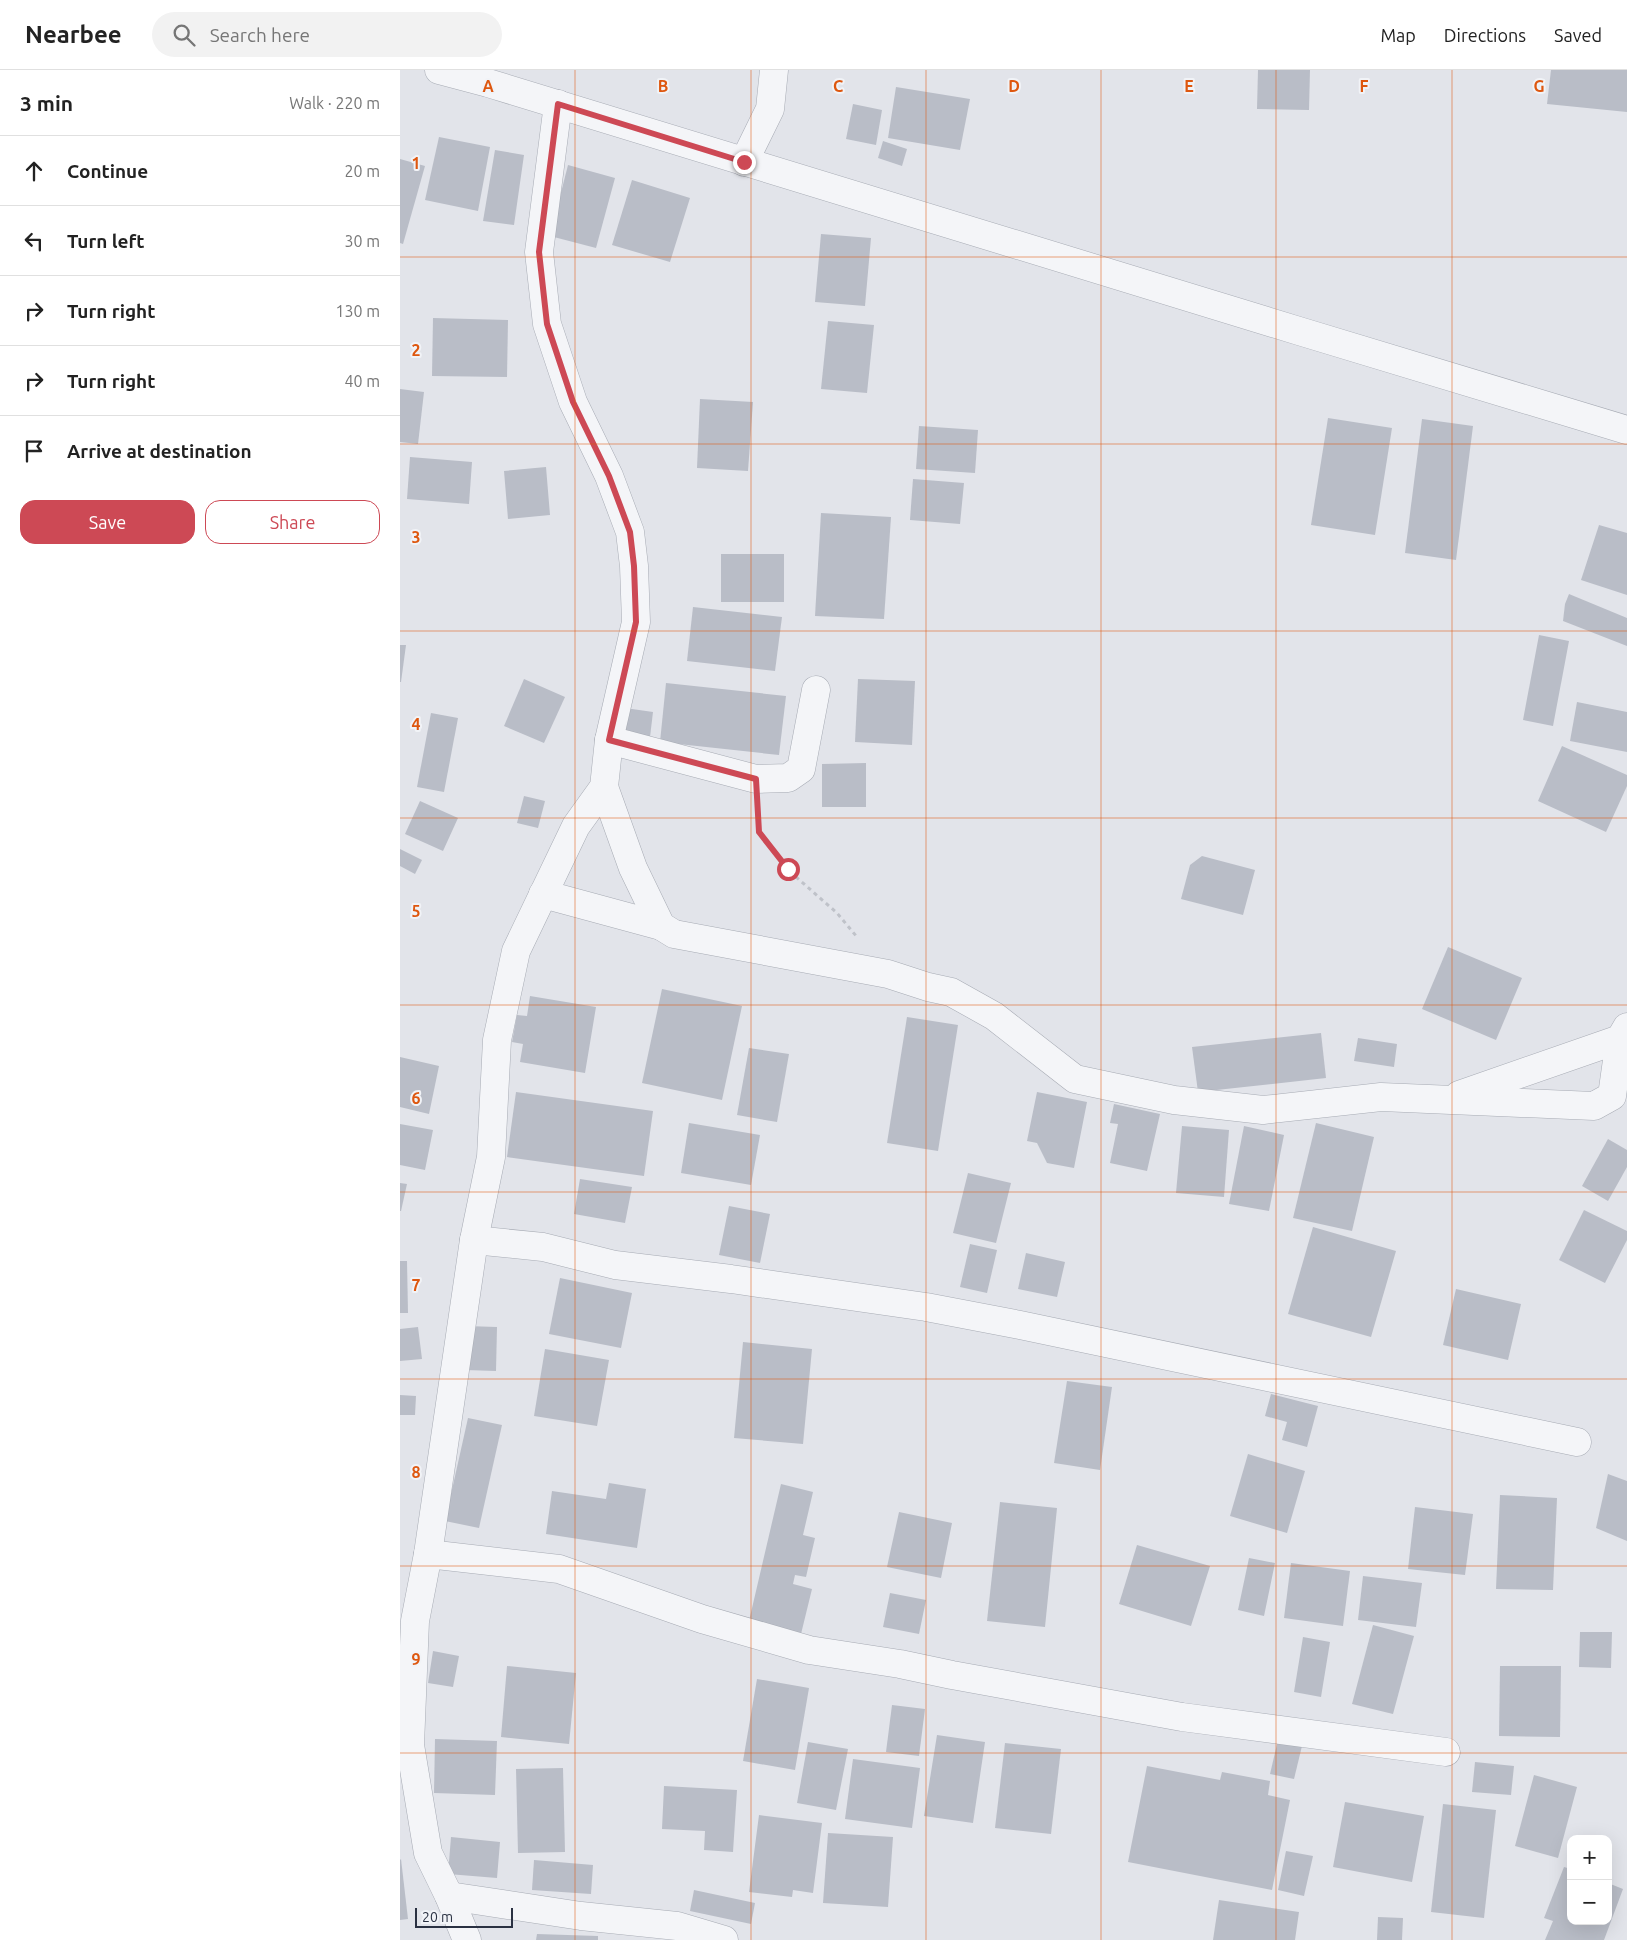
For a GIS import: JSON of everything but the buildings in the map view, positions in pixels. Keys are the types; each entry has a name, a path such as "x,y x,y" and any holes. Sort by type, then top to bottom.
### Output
{"street":[{"path":"439,70 558,104 1627,430"},
{"path":"744,162 770,109 774,70"},
{"path":"558,104 539,252 547,324 573,402 609,476 630,532 634,566 636,622 609,740 604,787 633,868 661,926"},
{"path":"609,740 756,779 788,778 801,769 816,690"},
{"path":"467,1940 449,1896 428,1853 410,1745 415,1621 428,1554 474,1240 491,1157 497,1040 516,951 576,826 604,787"},
{"path":"542,894 661,926 674,934 888,974 928,987 951,992 994,1016 1075,1079 1174,1100 1263,1110 1381,1097 1594,1106 1612,1096 1624,1033"},
{"path":"1445,1100 1624,1033"},
{"path":"474,1240 543,1247 615,1265 731,1279 926,1307 1040,1329 1578,1442"},
{"path":"428,1554 559,1569 702,1619 809,1650 900,1664 1182,1717 1446,1752"},
{"path":"449,1896 581,1916 677,1926 724,1940"}],"path":[{"path":"756,779 759,832 788,869 837,913 888,974"}],"route":[{"path":"744,162 558,104 539,252 547,324 573,402 609,476 630,532 634,566 636,622 609,740 756,779 759,832 788,869"}]}
